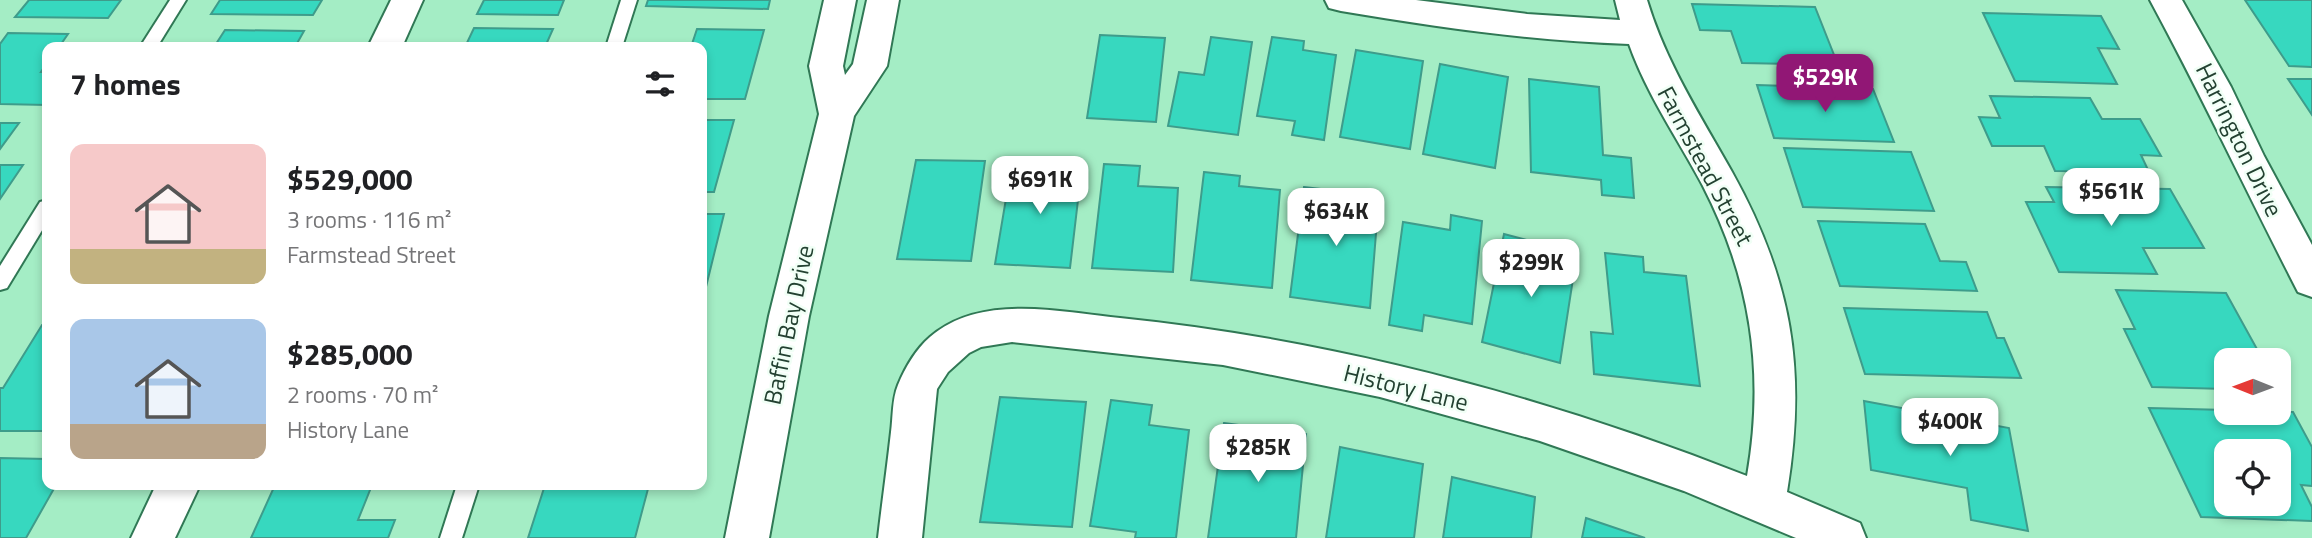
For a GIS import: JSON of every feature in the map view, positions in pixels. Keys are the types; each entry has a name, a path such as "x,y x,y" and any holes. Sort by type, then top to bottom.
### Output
{"street":[{"path":"387,42 407,0"},
{"name":"Baffin Bay Drive","path":"837,114 826,66 839,0"},
{"name":"Baffin Bay Drive","path":"747,538 789,316 837,114 870,66 883,0"},
{"path":"1341,0 1506,26 1635,16"},
{"name":"Harrington Drive","path":"2166,0 2214,87 2246,157 2312,281"},
{"name":"Farmstead Street","path":"1635,16 1654,70 1737,217 1767,308 1774,351 1777,396 1773,446 1764,501"},
{"name":"History Lane","path":"900,538 918,388 925,371 951,342 989,326 1012,325 1094,332 1249,353 1363,376 1501,412 1634,454 1764,501 1844,538"},
{"path":"153,538 176,490"}],"lane":[{"path":"151,42 178,0"},
{"path":"616,42 629,0"},
{"path":"0,282 42,215"},
{"path":"451,538 466,490"}],"building":[{"path":"29,0 121,0 108,18 15,17"},
{"path":"220,0 322,0 313,15 211,14"},
{"path":"484,0 564,0 558,15 477,14"},
{"path":"648,0 770,0 768,9 646,6"},
{"path":"2245,0 2312,0 2312,67 2289,66"},
{"path":"1692,4 1815,7 1838,65 1742,63 1731,31 1700,30"},
{"path":"1983,13 2101,16 2119,49 2098,48 2117,84 2015,81"},
{"path":"474,28 553,29 547,42 467,42"},
{"path":"697,29 764,30 745,99 707,99 707,42 693,42"},
{"path":"225,30 304,31 298,42 217,42"},
{"path":"8,33 68,34 62,42 42,42 42,105 0,104 0,44"},
{"path":"1100,35 1165,38 1156,122 1087,118"},
{"path":"1211,37 1252,42 1238,135 1168,126 1179,72 1204,75"},
{"path":"1272,37 1304,41 1303,50 1336,55 1324,140 1292,135 1295,121 1257,116"},
{"path":"1356,50 1423,61 1410,149 1340,137"},
{"path":"1440,64 1508,77 1495,168 1423,154"},
{"path":"1529,79 1599,87 1603,155 1631,158 1634,198 1602,195 1601,180 1531,172"},
{"path":"2288,79 2312,79 2312,115"},
{"path":"1757,85 1873,89 1894,142 1774,138"},
{"path":"1990,96 2090,98 2102,119 2140,119 2161,156 2141,155 2149,172 2055,171 2044,146 1992,146 1979,117 2000,118"},
{"path":"707,120 734,120 714,192 707,192"},
{"path":"0,123 19,123 0,149"},
{"path":"1784,148 1911,152 1934,211 1803,207"},
{"path":"916,160 985,161 971,261 897,259"},
{"path":"1012,163 1082,166 1070,268 995,264"},
{"path":"1104,164 1140,166 1138,186 1178,188 1173,272 1092,268"},
{"path":"0,165 23,165 0,199"},
{"path":"1204,172 1240,176 1239,186 1280,190 1272,288 1191,280"},
{"path":"1304,187 1379,196 1370,308 1290,297"},
{"path":"2046,187 2170,189 2204,248 2143,248 2157,274 2059,272 2026,202 2054,202"},
{"path":"707,214 724,214 707,283"},
{"path":"1451,215 1482,221 1472,324 1424,315 1422,331 1389,325 1403,222 1450,230"},
{"path":"1818,221 1925,224 1940,261 1966,262 1977,291 1840,286"},
{"path":"1504,234 1577,253 1560,363 1482,342"},
{"path":"1605,253 1643,257 1644,272 1686,276 1700,386 1594,374 1591,332 1613,334"},
{"path":"2116,290 2226,293 2256,348 2214,348 2214,389 2152,387 2124,329 2135,329"},
{"path":"1844,308 1987,312 1997,338 2004,338 2021,378 1865,374"},
{"path":"42,325 42,431 0,431 0,388 3,388"},
{"path":"1000,397 1086,402 1072,527 980,522"},
{"path":"1111,400 1152,405 1149,425 1189,430 1176,538 1135,538 1136,532 1090,526"},
{"path":"1864,401 2009,428 2028,531 1971,520 1967,488 1871,470"},
{"path":"2149,408 2214,410 2214,425 2291,425 2293,412 2312,447 2312,486 2301,485 2312,507 2312,521 2201,517"},
{"path":"1224,423 1306,434 1296,538 1208,538"},
{"path":"1340,447 1423,464 1414,538 1326,538"},
{"path":"0,458 42,459 42,490 53,490 26,538 0,538"},
{"path":"1452,477 1535,497 1531,538 1443,538"},
{"path":"273,490 370,490 358,520 395,520 388,538 251,538"},
{"path":"543,490 648,490 635,538 528,538"},
{"path":"1586,518 1645,538 1582,538"}]}
